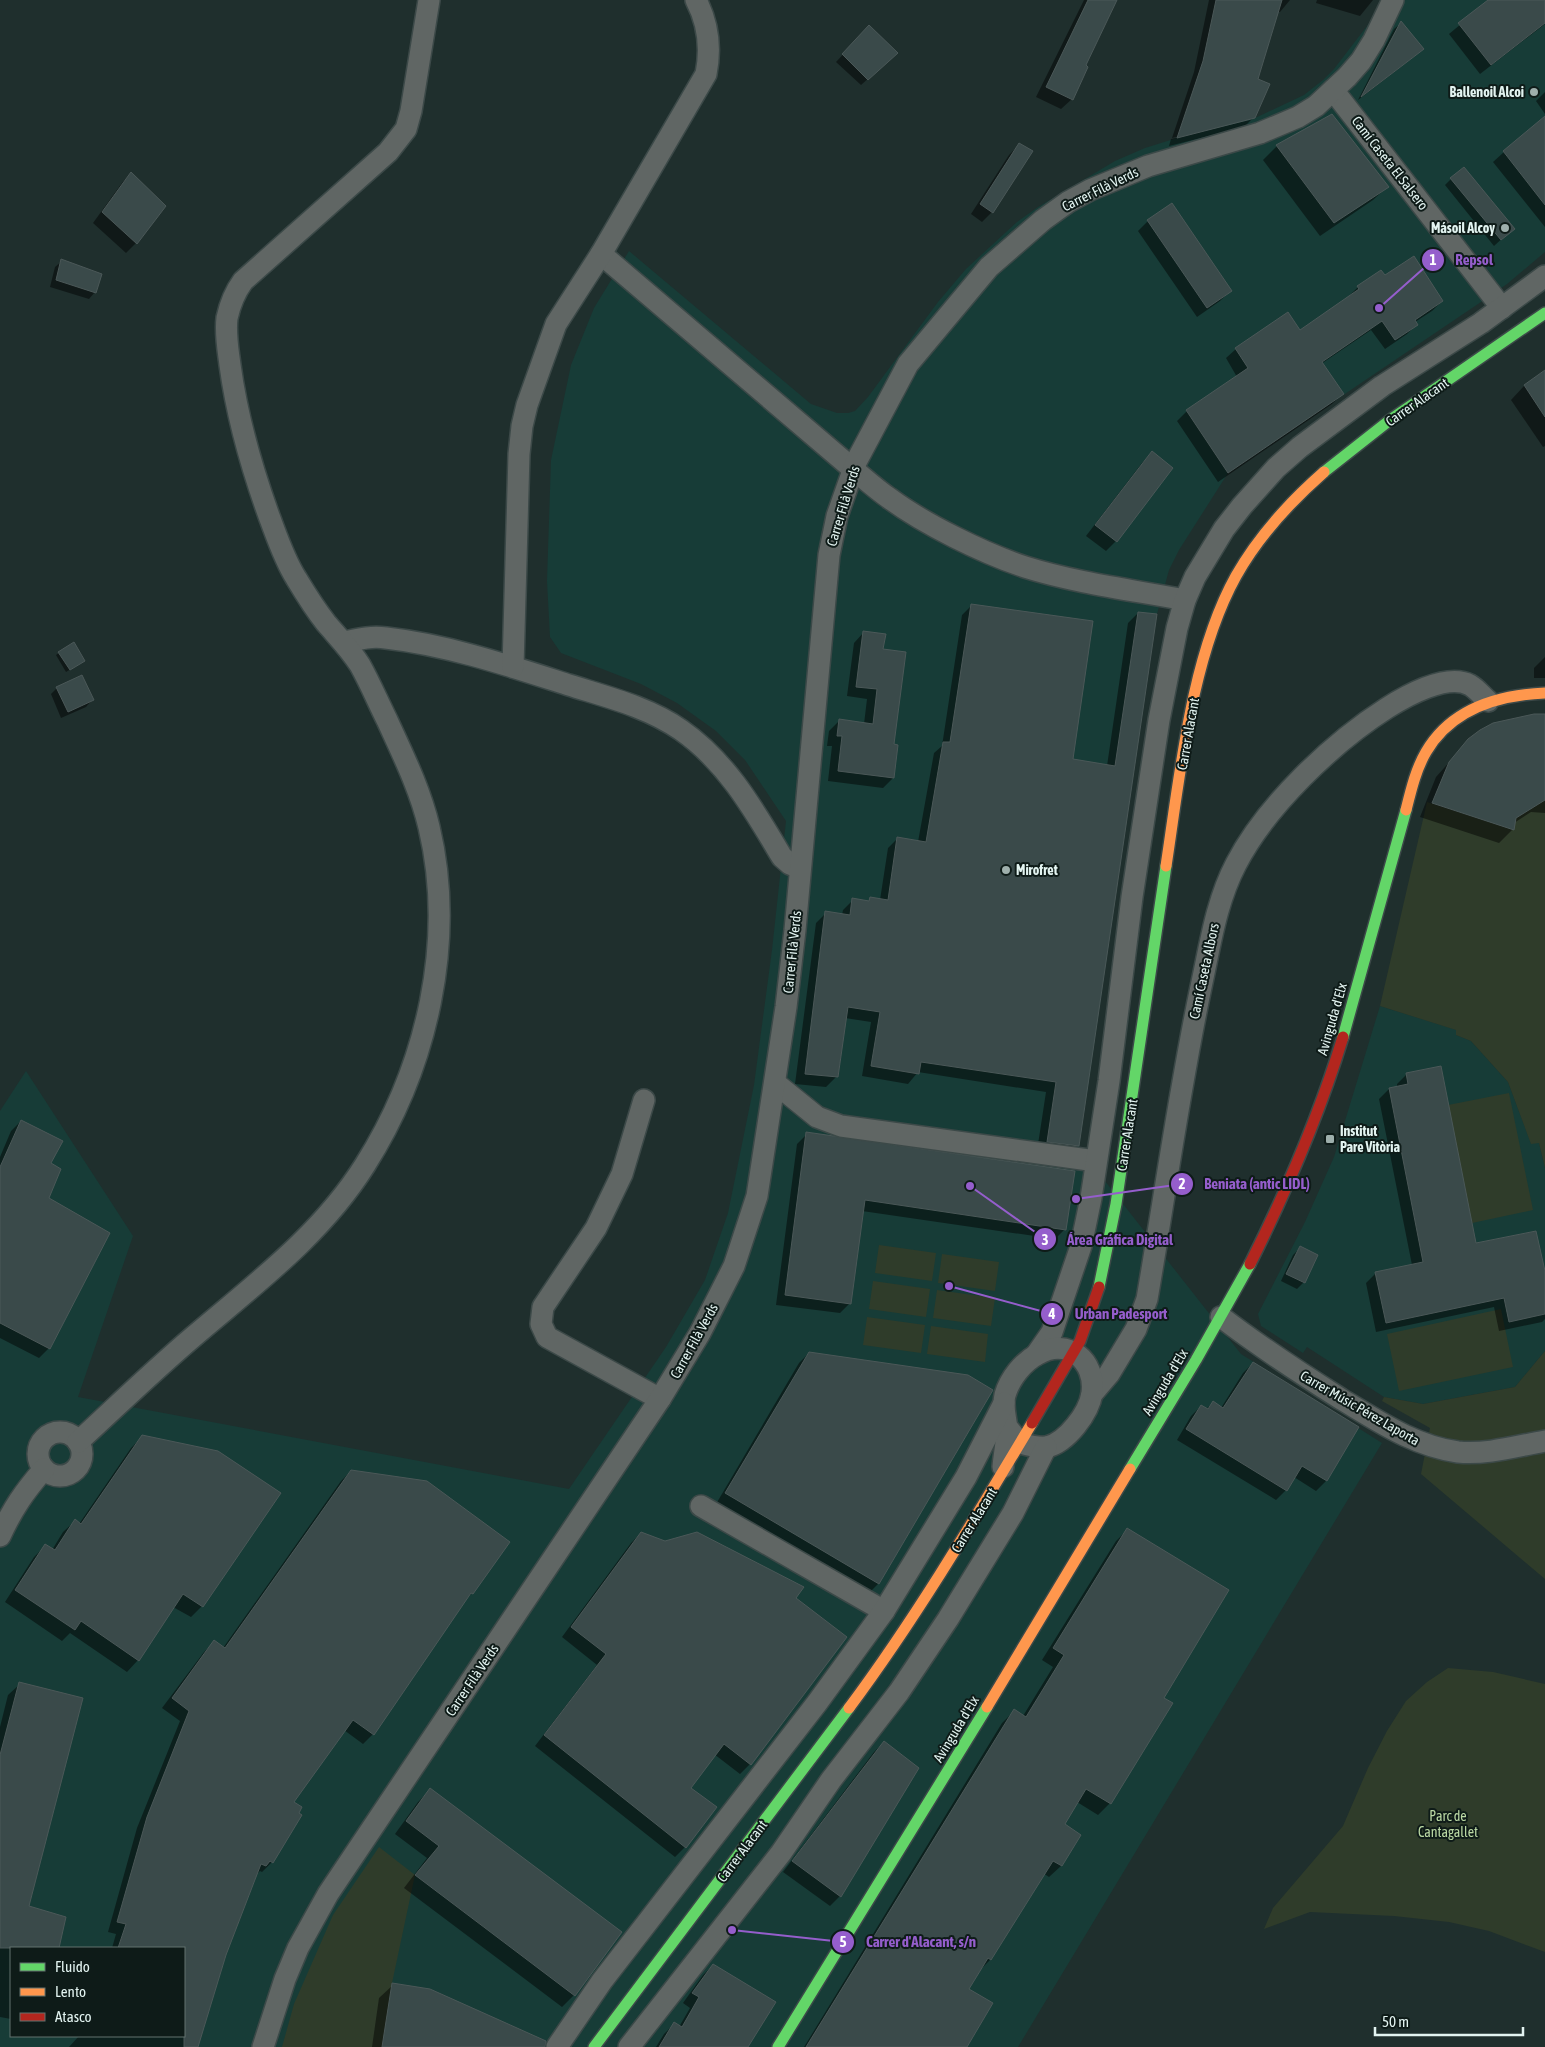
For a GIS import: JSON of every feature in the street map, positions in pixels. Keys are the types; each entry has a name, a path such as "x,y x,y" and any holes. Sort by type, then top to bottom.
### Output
{"main road":[{"name":"Carrer Alacant","path":"1013,1435 1075,1351 1091,1316 1110,1242 1187,734 1198,678 1223,602 1234,580 1257,545 1289,507 1320,476 1391,419 1536,330 1545,313"},
{"name":"Avinguda d'Elx","path":"778,2047 1222,1317 1256,1254 1288,1189 1324,1098 1425,753 1450,725 1473,708 1502,696 1545,693"},
{"name":"Carrer Alacant","path":"594,2047 866,1688 1002,1474"}],"street":[{"path":"78,1442 161,1364 304,1242 347,1192 367,1163 400,1101 414,1065 433,988 437,954 438,915 430,828 420,795 410,768 360,666 344,642 328,625 294,576 268,513 247,448 234,398 226,338 227,319 235,293 243,281 388,152 406,129 411,111 429,0"},
{"path":"513,667 519,454 522,426 534,380 556,324 600,254 706,74 709,62 707,34 701,10 696,0"},
{"name":"Carrer Filà Verds","path":"263,2047 284,1979 298,1948 328,1894 660,1399 700,1333 734,1266 757,1196 786,1007 829,554 837,516 853,469 908,364 990,267 1043,220 1068,202 1116,178 1279,126 1316,106 1360,61 1374,40 1393,0"},
{"name":"Camí Caseta El Salsero","path":"1333,90 1502,308"},
{"path":"600,254 853,469 897,504 946,532 993,555 1053,575 1185,600"},
{"name":"Carrer Alacant","path":"1041,1352 1052,1332 1081,1246 1109,1081 1133,888 1167,672 1185,600 1195,577 1224,529 1276,468 1327,426 1360,402 1428,355 1481,323 1545,276"},
{"path":"344,642 366,637 392,639 463,654 513,667 624,702 646,711 681,730 705,750 743,793 782,857 790,864 800,868"},
{"name":"Camí Caseta Albors","path":"1002,1474 1020,1455 1046,1447 1060,1440 1071,1431 1082,1415 1092,1394 1116,1363 1136,1330 1147,1299 1192,1030 1217,912 1236,863 1256,830 1285,796 1335,748 1378,714 1403,698 1431,686 1452,682 1471,686 1488,701"},
{"path":"775,1083 817,1117 841,1126 1096,1161"},
{"path":"644,1100 622,1174 596,1228 543,1307 540,1324 547,1337 660,1399"},
{"path":"1002,1474 1013,1435 1004,1415 1005,1395 1012,1378 1022,1367 1070,1327 1091,1316"},
{"path":"1088,1368 1091,1316"},
{"name":"Carrer Músic Pérez Laporta","path":"1222,1317 1286,1365 1419,1443 1459,1452 1473,1452 1545,1441"},
{"path":"1041,1352 1059,1348 1075,1351 1088,1368 1092,1380 1092,1394"},
{"name":"Carrer Alacant","path":"557,2047 602,1981 817,1703 884,1611 966,1477 1004,1403"},
{"path":"53,1434 67,1434 78,1442 82,1455 81,1461 73,1472 61,1476 49,1473 40,1463 39,1449 47,1437 53,1434"},
{"path":"1013,1435 1046,1447"},
{"name":"Carrer Alacant","path":"630,2047 686,1972 780,1853 831,1780 899,1692 948,1620 1013,1513 1046,1447"},
{"path":"0,1536 20,1496 44,1469"},
{"path":"701,1506 884,1611"}],"shaded area":[{"path":"1387,0 1545,0 1545,252 1507,284 1228,473 1179,550 1169,570 1157,614 1079,1148 1241,1354 1382,1443 1018,2047 0,2047 0,1111 26,1071 133,1236 78,1397 569,1489 666,1347 705,1280 728,1213 754,1085 772,950 786,821 745,760 716,731 677,703 641,684 561,653 550,637 547,581 551,460 571,365 594,308 629,251 811,404 837,413 855,411 868,397 938,302 966,269 1017,222 1038,207 1115,161 1145,148 1177,138 1255,118 1304,95 1334,69"},
{"path":"1380,1006 1457,1030 1456,1035 1471,1041 1508,1082 1531,1143 1539,1143 1545,1168 1545,1351 1515,1387 1423,1404 1384,1397 1307,1347 1303,1353 1261,1326 1258,1314 1305,1222 1334,1157"}],"green space":[{"path":"1545,800 1545,1168 1539,1143 1531,1144 1508,1082 1471,1041 1456,1035 1456,1030 1380,1006 1427,802 1514,830 1515,818"},
{"path":"1509,1093 1533,1210 1472,1223 1448,1105"},
{"path":"879,1245 936,1253 932,1281 875,1273"},
{"path":"942,1254 999,1262 995,1291 938,1283"},
{"path":"873,1281 930,1289 926,1317 869,1309"},
{"path":"937,1290 995,1298 991,1326 933,1318"},
{"path":"1501,1309 1513,1367 1399,1391 1387,1334"},
{"path":"867,1317 925,1325 921,1353 863,1345"},
{"path":"931,1326 988,1334 985,1362 927,1354"},
{"path":"1545,1351 1545,1579 1421,1474 1430,1428 1382,1401 1384,1397 1423,1404 1515,1387"},
{"name":"Parc de Cantagallet","path":"1448,1668 1493,1672 1545,1684 1545,1952 1489,1931 1449,1922 1394,1916 1310,1912 1264,1929 1273,1908 1343,1826 1368,1768 1387,1731 1406,1701 1427,1682"},
{"path":"379,1847 415,1875 392,1983 382,2047 282,2047 294,2004 333,1915"}],"building":[{"path":"1088,0 1117,0 1086,65 1088,67 1073,100 1046,87"},
{"path":"1216,0 1282,0 1258,79 1270,84 1255,118 1177,138 1203,61"},
{"path":"1488,0 1545,0 1545,23 1491,65 1458,23"},
{"path":"1401,21 1424,49 1361,97"},
{"path":"869,25 898,53 868,80 842,54"},
{"path":"1332,114 1389,187 1334,223 1276,145"},
{"path":"1545,116 1545,205 1503,151"},
{"path":"1019,143 1033,151 993,213 980,204"},
{"path":"1464,167 1515,229 1501,240 1450,178"},
{"path":"131,172 166,206 137,244 102,212"},
{"path":"1172,203 1232,291 1207,308 1147,220"},
{"path":"1414,256 1443,301 1415,320 1418,325 1395,340 1382,321 1322,362 1344,394 1228,473 1186,410 1248,368 1235,348 1288,312 1300,330 1359,289 1357,286 1381,270 1385,275"},
{"path":"61,259 102,274 96,293 56,280"},
{"path":"1545,370 1545,417 1524,385"},
{"path":"1152,451 1173,468 1117,542 1095,525"},
{"name":"Mirofret","path":"971,604 1093,621 1073,759 1115,766 1138,612 1157,614 1079,1146 1047,1142 1056,1082 921,1062 919,1074 871,1066 880,1012 848,1007 838,1077 805,1074 825,911 850,915 852,898 869,901 870,897 888,900 897,837 926,842 943,742 950,742"},
{"path":"863,631 886,634 883,649 906,652 894,744 898,745 894,778 838,771 842,736 837,736 839,719 873,724 877,689 856,687"},
{"path":"74,642 85,661 70,670 58,652"},
{"path":"82,675 94,700 68,712 56,687"},
{"path":"1534,714 1545,714 1545,800 1516,818 1514,830 1432,803 1449,762 1468,739 1493,723"},
{"path":"1441,1066 1476,1243 1536,1231 1545,1271 1545,1314 1509,1322 1504,1298 1386,1323 1375,1272 1423,1262 1389,1088 1408,1084 1406,1073"},
{"path":"21,1120 63,1141 51,1163 61,1169 49,1198 110,1233 50,1349 0,1323 0,1167"},
{"path":"806,1132 1075,1171 1066,1230 865,1200 851,1304 785,1295"},
{"path":"1300,1246 1318,1255 1305,1283 1286,1274"},
{"path":"809,1352 968,1375 993,1390 879,1584 725,1493"},
{"path":"1253,1362 1359,1427 1327,1481 1302,1466 1287,1491 1186,1429 1201,1405 1208,1409 1213,1401 1223,1408"},
{"path":"142,1435 218,1451 281,1493 203,1607 183,1594 139,1661 81,1621 75,1630 15,1590 45,1544 55,1550 75,1519 81,1524"},
{"path":"351,1470 427,1481 510,1542 473,1594 471,1593 374,1735 353,1720 294,1802 302,1807 299,1813 302,1815 273,1863 270,1861 266,1866 261,1864 226,1955 198,2047 184,2047 185,1947 118,1947 126,1924 117,1922 147,1817 189,1711 172,1698 214,1640 225,1648"},
{"path":"1127,1528 1229,1590 1164,1698 1173,1703 1111,1804 1086,1789 1065,1824 1081,1835 1062,1866 1053,1861 991,1960 988,1958 969,1989 993,2003 967,2047 806,2047 1014,1709 1026,1717 1064,1655 1053,1648"},
{"path":"641,1532 665,1541 697,1532 804,1587 796,1598 847,1637 751,1765 724,1744 691,1788 717,1807 686,1848 544,1735 606,1654 571,1627"},
{"path":"19,1682 83,1698 29,1906 66,1917 59,1947 0,1948 0,1755"},
{"path":"884,1741 919,1768 841,1897 792,1861"},
{"path":"430,1788 622,1932 575,1996 415,1875 439,1846 406,1821"},
{"path":"713,1964 776,2002 748,2047 659,2047 674,2022 682,2027 699,1997 692,1993"},
{"path":"392,1983 430,1989 546,2041 545,2047 382,2047"}],"traffic: fast":[{"path":"1324,472 1390,420 1545,313"},
{"path":"1343,1037 1406,810"},
{"path":"1099,1287 1116,1204 1166,866"},
{"path":"1130,1469 1196,1360 1250,1264"},
{"path":"778,2047 987,1707"},
{"path":"594,2047 849,1708"}],"traffic: slow":[{"path":"1166,866 1189,717 1208,643 1221,608 1236,576 1254,547 1287,507 1324,472"},
{"path":"1406,810 1422,759 1436,737 1449,725 1463,715 1494,701 1528,694 1545,693"},
{"path":"849,1708 921,1604 1032,1423"},
{"path":"987,1707 1130,1469"}],"traffic: jam":[{"path":"1250,1264 1301,1152 1324,1095 1343,1037"},
{"path":"1032,1423 1080,1341 1099,1287"}],"place":[{"name":"Ballenoil Alcoi","path":"1534,92"},
{"name":"Másoil Alcoy","path":"1505,228"},
{"name":"Repsol","path":"1379,308"},
{"name":"Mirofret","path":"1006,870"},
{"name":"Institut Pare Vitòria","path":"1330,1139"},
{"name":"Área Gráfica Digital","path":"970,1186"},
{"name":"Beniata (antic LIDL)","path":"1076,1199"},
{"name":"Urban Padesport","path":"949,1286"},
{"name":"Carrer d'Alacant, s/n","path":"732,1930"}]}
